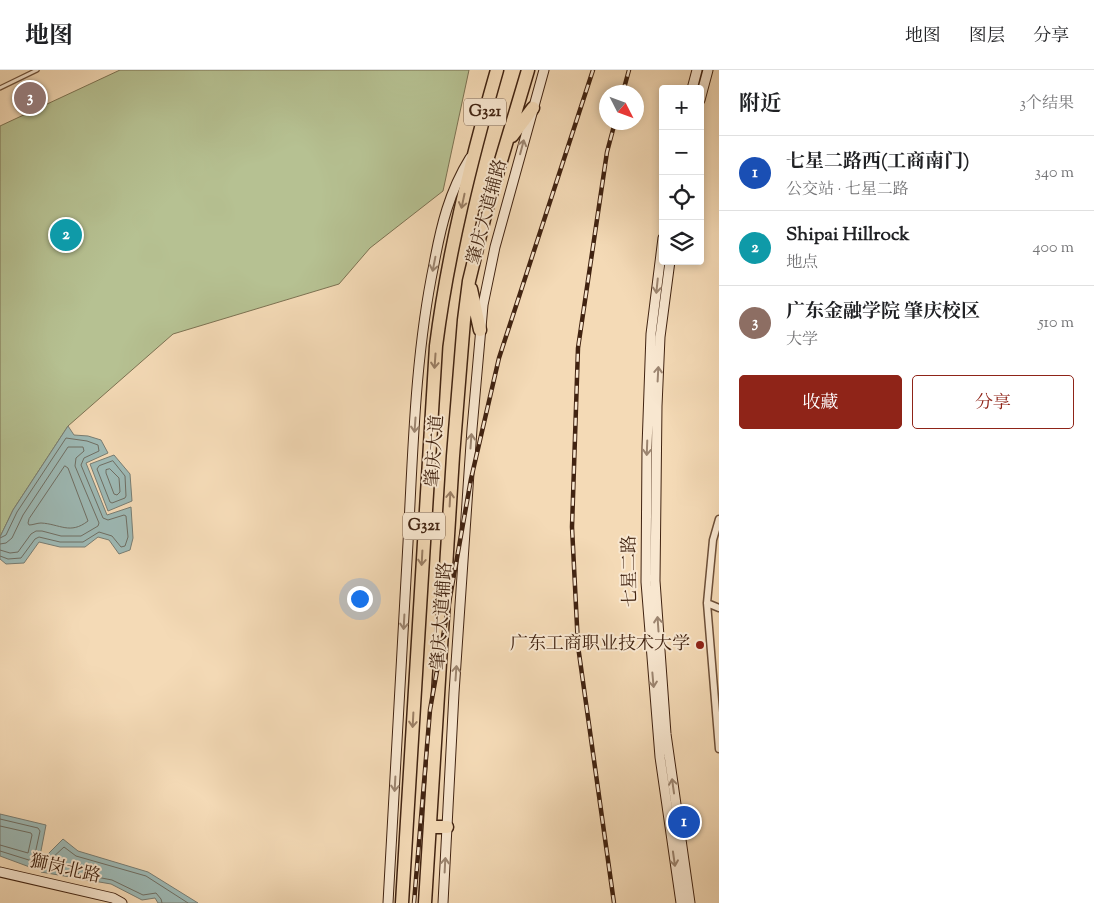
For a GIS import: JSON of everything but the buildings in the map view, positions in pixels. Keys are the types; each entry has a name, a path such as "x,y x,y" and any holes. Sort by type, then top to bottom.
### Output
{"highway":[{"name":"肇庆大道","path":"402,903 436,346 450,258 473,153 497,70"},
{"name":"肇庆大道","path":"426,902 457,388 469,281 486,211 528,70"},
{"path":"507,142 533,108"},
{"path":"469,281 480,330"},
{"path":"430,827 447,827"}],"street":[{"name":"肇庆大道辅路","path":"443,903 470,448 483,305 493,255 544,70"},
{"path":"693,85 697,70"},
{"path":"704,85 708,70"},
{"path":"388,903 419,363 430,281 449,199 460,174 473,153"},
{"name":"七星二路","path":"660,265 651,334 647,454 646,582 660,757 681,903"},
{"name":"七星二路","path":"669,265 660,337 657,406 655,581 666,734 690,903"},
{"path":"719,520 713,540 706,603 719,749"},
{"path":"706,603 719,608"},
{"name":"獅岗北路","path":"0,872 113,898 122,903"}],"lane":[{"path":"0,88 36,70"}],"green space":[{"path":"120,70 469,70 443,191 370,248 339,284 173,334 68,426 13,510 0,537 0,126"}],"water":[{"path":"68,426 74,435 88,436 101,440 108,453 86,463 107,515 131,507 133,538 130,550 119,554 109,540 98,537 85,547 60,547 39,542 24,563 6,564 0,559 0,537 13,510"},
{"path":"114,455 130,474 132,501 108,511 90,464"},
{"path":"0,814 46,825 40,856 35,869 0,856"},
{"path":"63,839 78,851 148,872 198,903 158,903 155,898 142,900 111,884 41,872 45,857"}],"railway":[{"path":"414,903 430,710 471,479 499,358 593,70"},
{"path":"625,85 629,70"},
{"path":"613,130 607,152 578,348 572,527 578,646 614,903"}],"place":[{"name":"广东金融学院 肇庆校区","path":"30,98"},
{"name":"Shipai Hillrock","path":"66,235"},
{"name":"广东工商职业技术大学","path":"700,645"},
{"name":"七星二路西(工商南门)","path":"684,822"}]}
